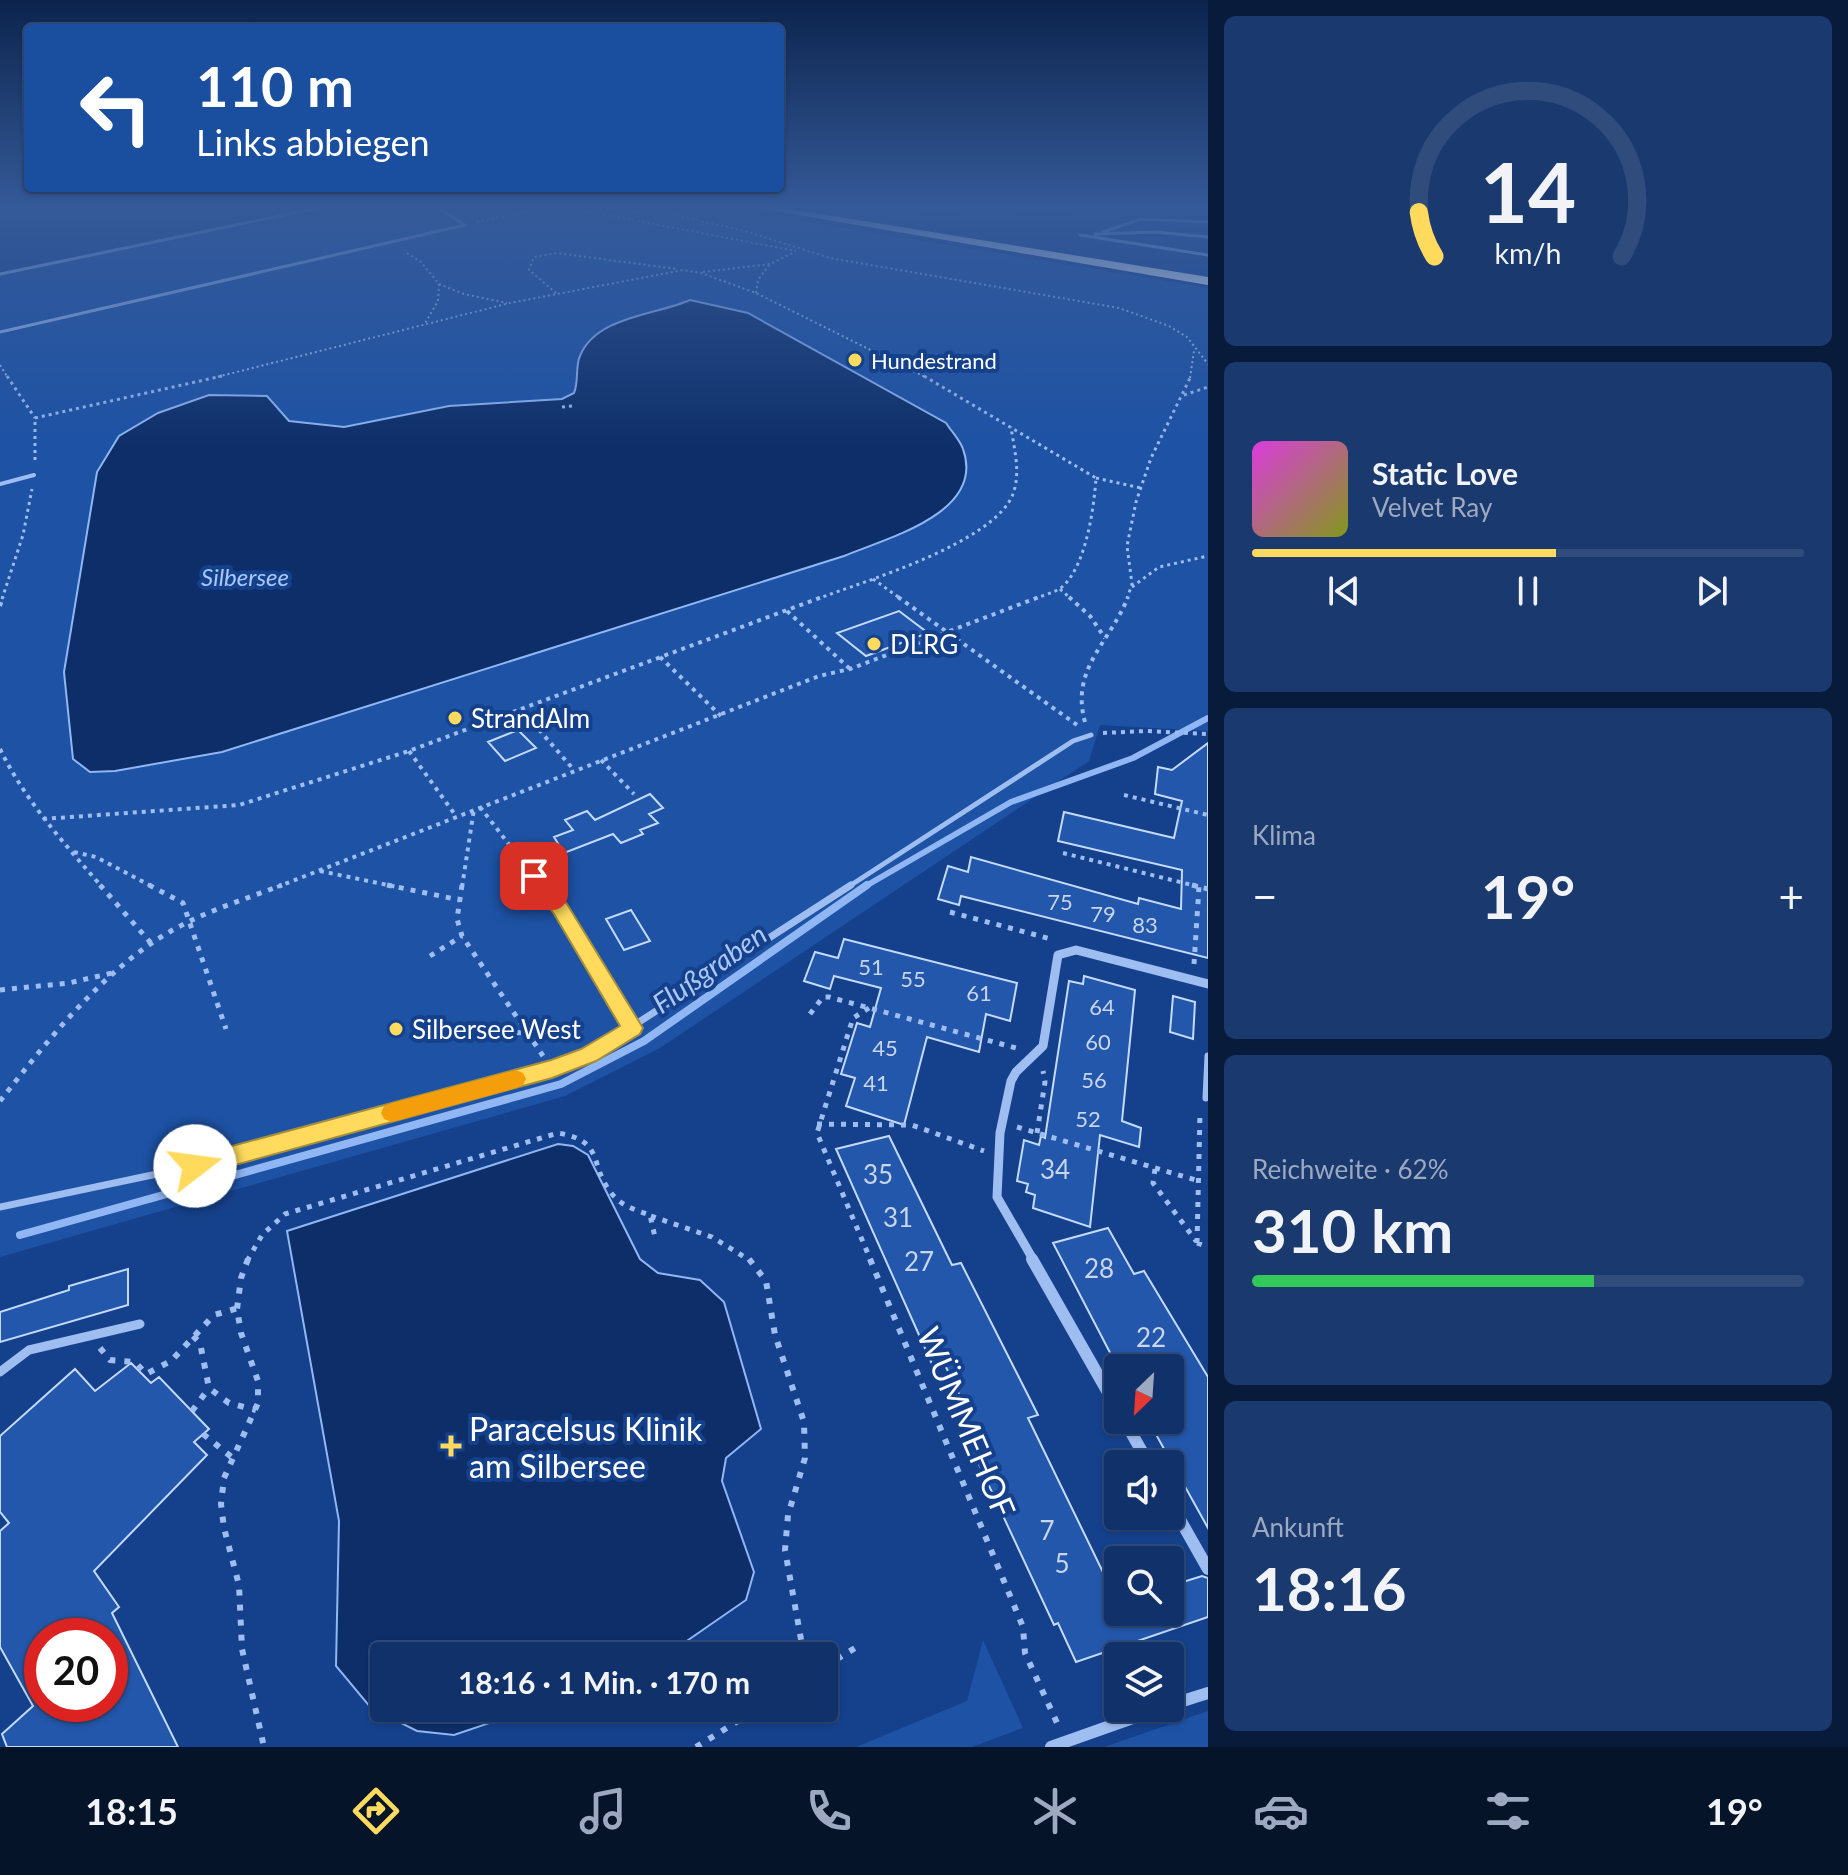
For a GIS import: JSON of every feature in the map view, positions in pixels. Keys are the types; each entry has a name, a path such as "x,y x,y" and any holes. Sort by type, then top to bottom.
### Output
{"street":[{"path":"1104,1385 997,1197 994,1185 998,1155 1013,1077 1039,1054 1043,1046 1058,955 1065,950 1076,950 1208,984"},
{"path":"1184,1527 1208,1569"},
{"path":"1184,1701 1208,1693"},
{"path":"1051,1747 1121,1722"}],"lane":[{"path":"0,332 191,288"},
{"path":"0,484 34,475"},
{"path":"0,1207 195,1166 552,1069 588,1055 1061,749 1091,735"},
{"path":"534,876 561,909 632,1028"},
{"path":"1206,1098 1208,1056"},
{"path":"0,1372 29,1350 140,1324"}],"path":[{"path":"424,325 438,301 439,288"},
{"path":"448,288 510,303"},
{"path":"550,288 556,293"},
{"path":"35,418 269,365 510,303 586,288"},
{"path":"741,288 916,371 1096,478 1141,488"},
{"path":"756,293 757,288"},
{"path":"1001,288 1119,308 1169,326 1187,337 1208,364"},
{"path":"1132,587 1126,548 1141,488 1152,457 1195,369 1194,349"},
{"path":"0,365 35,418 34,475 23,535 0,606"},
{"path":"1183,395 1208,387"},
{"path":"562,399 570,406 562,407"},
{"path":"43,819 239,805 409,751 872,578 972,535 999,513 1008,503 1016,484 1011,427"},
{"path":"0,1101 56,1030 115,972 151,943 189,921 819,676 850,669 1060,589 1073,574 1092,511 1096,478"},
{"path":"1091,735 1080,711 1080,686 1132,587 1159,567 1208,556"},
{"path":"872,578 1091,735 1115,731 1205,734"},
{"path":"1060,589 1090,616 1105,638"},
{"path":"786,610 850,669"},
{"path":"660,657 721,716"},
{"path":"521,709 574,770"},
{"path":"0,749 17,783 43,819 151,943"},
{"path":"409,751 456,816"},
{"path":"601,760 634,794"},
{"path":"1124,795 1208,815"},
{"path":"477,808 534,876"},
{"path":"477,808 457,919 462,936 552,1069"},
{"path":"74,852 96,857 183,903 226,1029"},
{"path":"1063,853 1208,889"},
{"path":"318,870 460,900"},
{"path":"1193,980 1199,887"},
{"path":"950,912 1051,939 1065,950"},
{"path":"430,956 462,936"},
{"path":"0,990 69,983 115,972"},
{"path":"810,1014 823,997 1039,1054"},
{"path":"869,1008 853,1018 817,1124 912,1125 998,1155"},
{"path":"480,1031 527,1033"},
{"path":"1037,1133 1045,1082"},
{"path":"1197,1243 1200,1104 1206,1098"},
{"path":"1003,1122 1199,1181"},
{"name":"WÜMMEHOF","path":"817,1124 817,1133 1023,1627 1025,1653 1065,1742"},
{"path":"264,1747 238,1616 239,1588 220,1518 222,1485 256,1410 259,1390 255,1368 239,1325 238,1308 241,1281 256,1241 268,1225 285,1214 558,1133 586,1139 594,1149 607,1188 621,1204 718,1241 740,1254 764,1276 775,1335 803,1407 806,1431 804,1462 790,1505 785,1535 801,1642"},
{"path":"1155,1169 1153,1183 1197,1243 1208,1247"},
{"path":"650,1215 655,1237"},
{"path":"89,1336 110,1360 135,1362 146,1374 171,1361 214,1315 238,1308"},
{"path":"193,1336 200,1343 209,1388 229,1403 256,1410"},
{"path":"192,1411 209,1388"},
{"path":"203,1434 234,1459"},
{"path":"838,1658 855,1648"},
{"path":"696,1747 736,1722"}],"shaded area":[{"path":"0,288 1208,288 1208,731 1100,725 1089,761 660,1048 565,1096 0,1257"},
{"path":"983,1640 1023,1728 972,1747 856,1747 967,1701"},
{"path":"1208,1711 1208,1747 1104,1747 1184,1722 1184,1719"}],"water":[{"name":"Silbersee","path":"690,300 748,313 946,423 963,449 966,471 960,490 947,506 928,520 844,556 222,752 115,771 90,772 73,759 64,672 97,472 119,436 158,413 209,395 267,396 289,421 344,427 449,406 562,399 574,393 580,356 599,332"},
{"path":"558,1144 573,1146 588,1155 640,1259 658,1273 700,1280 724,1302 761,1429 726,1458 722,1481 754,1572 746,1600 685,1642 370,1642 370,1707 336,1666 339,1521 287,1231"},
{"path":"399,1722 492,1722 454,1735 417,1731"}],"building":[{"name":"DLRG","path":"899,611 928,633 866,656 837,633"},
{"path":"518,730 536,748 505,761 488,742"},
{"path":"1208,743 1208,958 961,896 959,905 938,899 948,866 968,872 971,857 1138,904 1139,898 1181,909 1182,870 1058,841 1064,812 1174,838 1182,801 1155,794 1158,767 1172,770"},
{"path":"650,794 663,808 649,814 658,823 640,830 643,834 621,843 613,834 564,853 554,837 573,830 565,820 587,811 595,820"},
{"path":"631,910 650,941 624,950 606,919"},
{"path":"844,939 1017,983 1010,1021 986,1014 979,1052 927,1037 904,1125 846,1106 855,1078 841,1074 857,1023 870,1027 881,988 834,976 830,989 804,981 815,952 838,958"},
{"path":"1084,976 1135,990 1122,1121 1141,1128 1139,1147 1100,1135 1090,1227 1033,1208 1035,1195 1026,1192 1028,1184 1017,1181 1024,1140 1039,1145 1041,1136 1045,1138 1069,981 1083,984"},
{"path":"1173,996 1195,1002 1193,1039 1170,1032"},
{"path":"889,1136 952,1265 961,1263 1038,1415 1028,1418 1104,1574 1104,1626 1182,1626 1135,1642 1104,1642 1104,1652 1076,1662 1058,1623 1054,1625 948,1398 959,1394 943,1361 932,1364 836,1149"},
{"path":"1108,1228 1134,1274 1144,1271 1208,1377 1208,1528 1184,1485 1184,1450 1165,1450 1156,1434 1184,1434 1184,1354 1111,1354 1053,1243"},
{"path":"128,1269 128,1305 0,1342 0,1312 69,1290 69,1286"},
{"path":"131,1363 151,1383 159,1377 209,1429 194,1442 207,1455 94,1571 119,1607 112,1613 114,1618 24,1618 24,1690 0,1647 0,1531 9,1523 0,1512 0,1436 75,1369 95,1391"},
{"path":"1202,1576 1208,1578 1208,1617 1184,1625 1184,1582"},
{"path":"128,1645 178,1747 7,1747 2,1734 24,1714 24,1722 128,1722"}],"waterway":[{"name":"Flußgraben","path":"865,887 1011,802 1133,758 1208,718"},
{"name":"Flußgraben","path":"20,1235 561,1084 644,1041 865,887"}],"slow traffic":[{"path":"392,1113 516,1079"}],"place":[{"name":"Hundestrand","path":"855,360"},
{"name":"DLRG","path":"874,644"},
{"name":"StrandAlm","path":"455,718"},
{"name":"Silbersee West","path":"396,1029"},
{"name":"Paracelsus Klinik am Silbersee","path":"451,1446"}],"route":[{"path":"195,1166 552,1069 588,1055 632,1028 561,909 534,876"}]}
